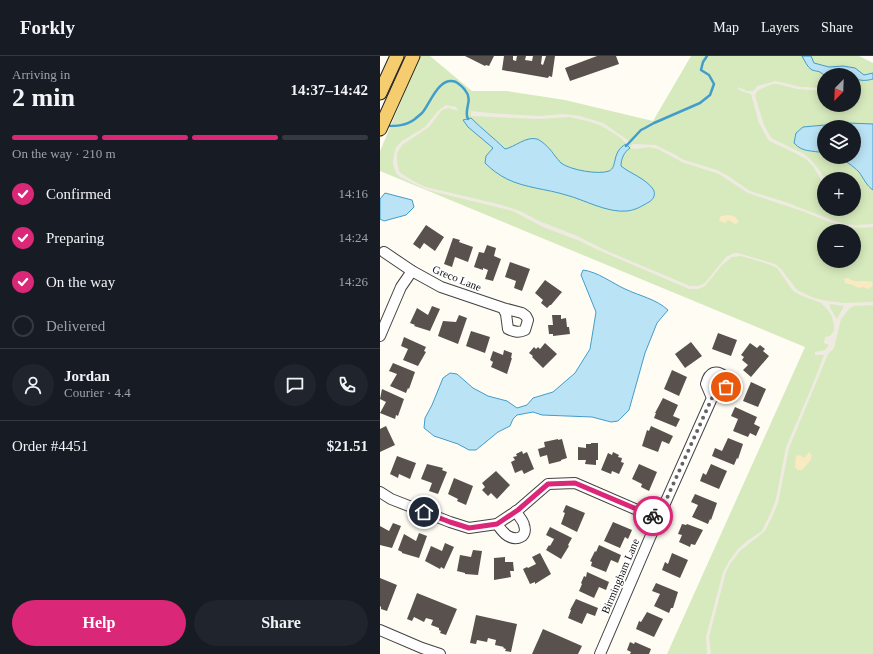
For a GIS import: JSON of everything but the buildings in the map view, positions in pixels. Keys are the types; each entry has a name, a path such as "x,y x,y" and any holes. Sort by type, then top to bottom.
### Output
{"main road":[{"path":"380,93 397,56"},
{"path":"380,129 413,56"}],"street":[{"name":"Greco Lane","path":"381,250 412,271 442,287 503,308"},
{"path":"380,336 401,287 412,271"},
{"name":"Birmingham Lane","path":"600,654 658,518 712,398"},
{"path":"380,492 391,499 469,528 497,524 516,511 548,484 575,483 658,518"},
{"path":"497,524 506,535 514,539 520,538 524,535 525,530 524,524 516,511"},
{"path":"380,630 440,654"}],"green space":[{"path":"420,56 430,56 472,91 507,91 565,100 653,121 691,56 859,56 873,63 873,654 667,654 805,347 380,171 380,151"}],"sand":[{"path":"721,216 734,216 738,220 738,223 735,224 728,220 725,223 720,221 719,219"},
{"path":"847,278 854,281 872,282 873,286 868,289 863,287 858,288 845,283 844,279"},
{"path":"809,452 812,455 810,461 802,470 797,470 795,467 796,456 800,455 804,458"}],"shaded area":[{"path":"776,81 801,87 817,88 817,90 797,89 773,84 757,91 755,96 764,125 770,136 773,139 804,154 820,172 817,173 806,159 769,141 759,123 751,94 741,91 738,88 753,91 757,86"},
{"path":"446,105 456,107 458,111 449,108 442,110 429,127 402,145 397,153 399,171 426,187 502,205 520,211 607,251 690,286 698,286 705,283 726,257 734,253 738,253 775,264 781,269 797,290 814,298 844,303 873,302 873,305 854,306 850,308 841,319 834,348 828,354 789,448 778,503 772,517 765,531 740,551 726,572 709,637 711,654 707,654 706,637 723,572 738,549 762,531 771,512 776,499 786,447 824,355 815,355 815,352 825,350 829,345 824,343 825,337 830,336 834,331 832,317 821,303 793,291 777,268 768,264 741,256 732,257 722,265 705,286 698,289 689,289 580,241 543,227 513,211 427,190 400,177 396,173 393,164 396,147 402,141 425,127 438,111","holes":["830,304 844,306 837,319 830,308"]},
{"path":"471,111 539,116 564,114 580,116 603,123 629,141 626,144 621,138 602,126 570,117 539,119 471,116"},
{"path":"633,144 655,145 684,160 717,170 750,191 785,202 817,214 817,216 822,216 845,224 829,222 805,212 748,193 719,174 682,162 658,149 649,147 636,149 630,148"},
{"path":"873,224 873,227 861,228 861,225"}],"water":[{"path":"802,56 811,56 814,63 829,67 843,66 855,68 817,68 817,71 810,69"},
{"path":"861,73 864,75 873,73 873,79 861,80"},
{"path":"471,118 505,149 525,140 533,138 537,139 547,146 565,166 585,171 609,171 612,169 618,151 626,144 630,148 623,156 621,166 650,185 654,191 654,196 651,201 639,208 619,211 604,208 559,193 514,182 498,174 485,163 486,156 493,148 468,127 463,120"},
{"path":"861,124 873,124 873,190 861,175 861,172 859,172 850,164 861,164"},
{"path":"817,126 817,152 804,150 794,143 796,133 803,127"},
{"path":"385,193 412,200 414,207 406,215 384,221 380,219 380,199"},
{"path":"583,270 594,273 625,289 653,300 668,310 657,323 645,353 629,410 618,421 611,422 592,417 542,415 533,412 517,415 513,419 510,426 498,432 476,450 469,450 458,444 434,436 424,428 425,418 443,378 450,373 457,374 473,388 488,396 507,401 517,408 527,405 533,398 553,392 575,373 590,349 596,312 581,275"}],"waterway":[{"path":"626,146 641,130 700,103 710,95 714,84 709,75 701,70 703,62 707,56"},
{"path":"385,126 397,126 415,119 422,113 440,86 450,81 456,82 468,94 468,119"}],"way so far":[{"path":"653,516 658,518 712,398 723,392 726,387"}],"route":[{"path":"424,512 469,528 497,524 518,510 548,484 575,483 653,516"}]}
